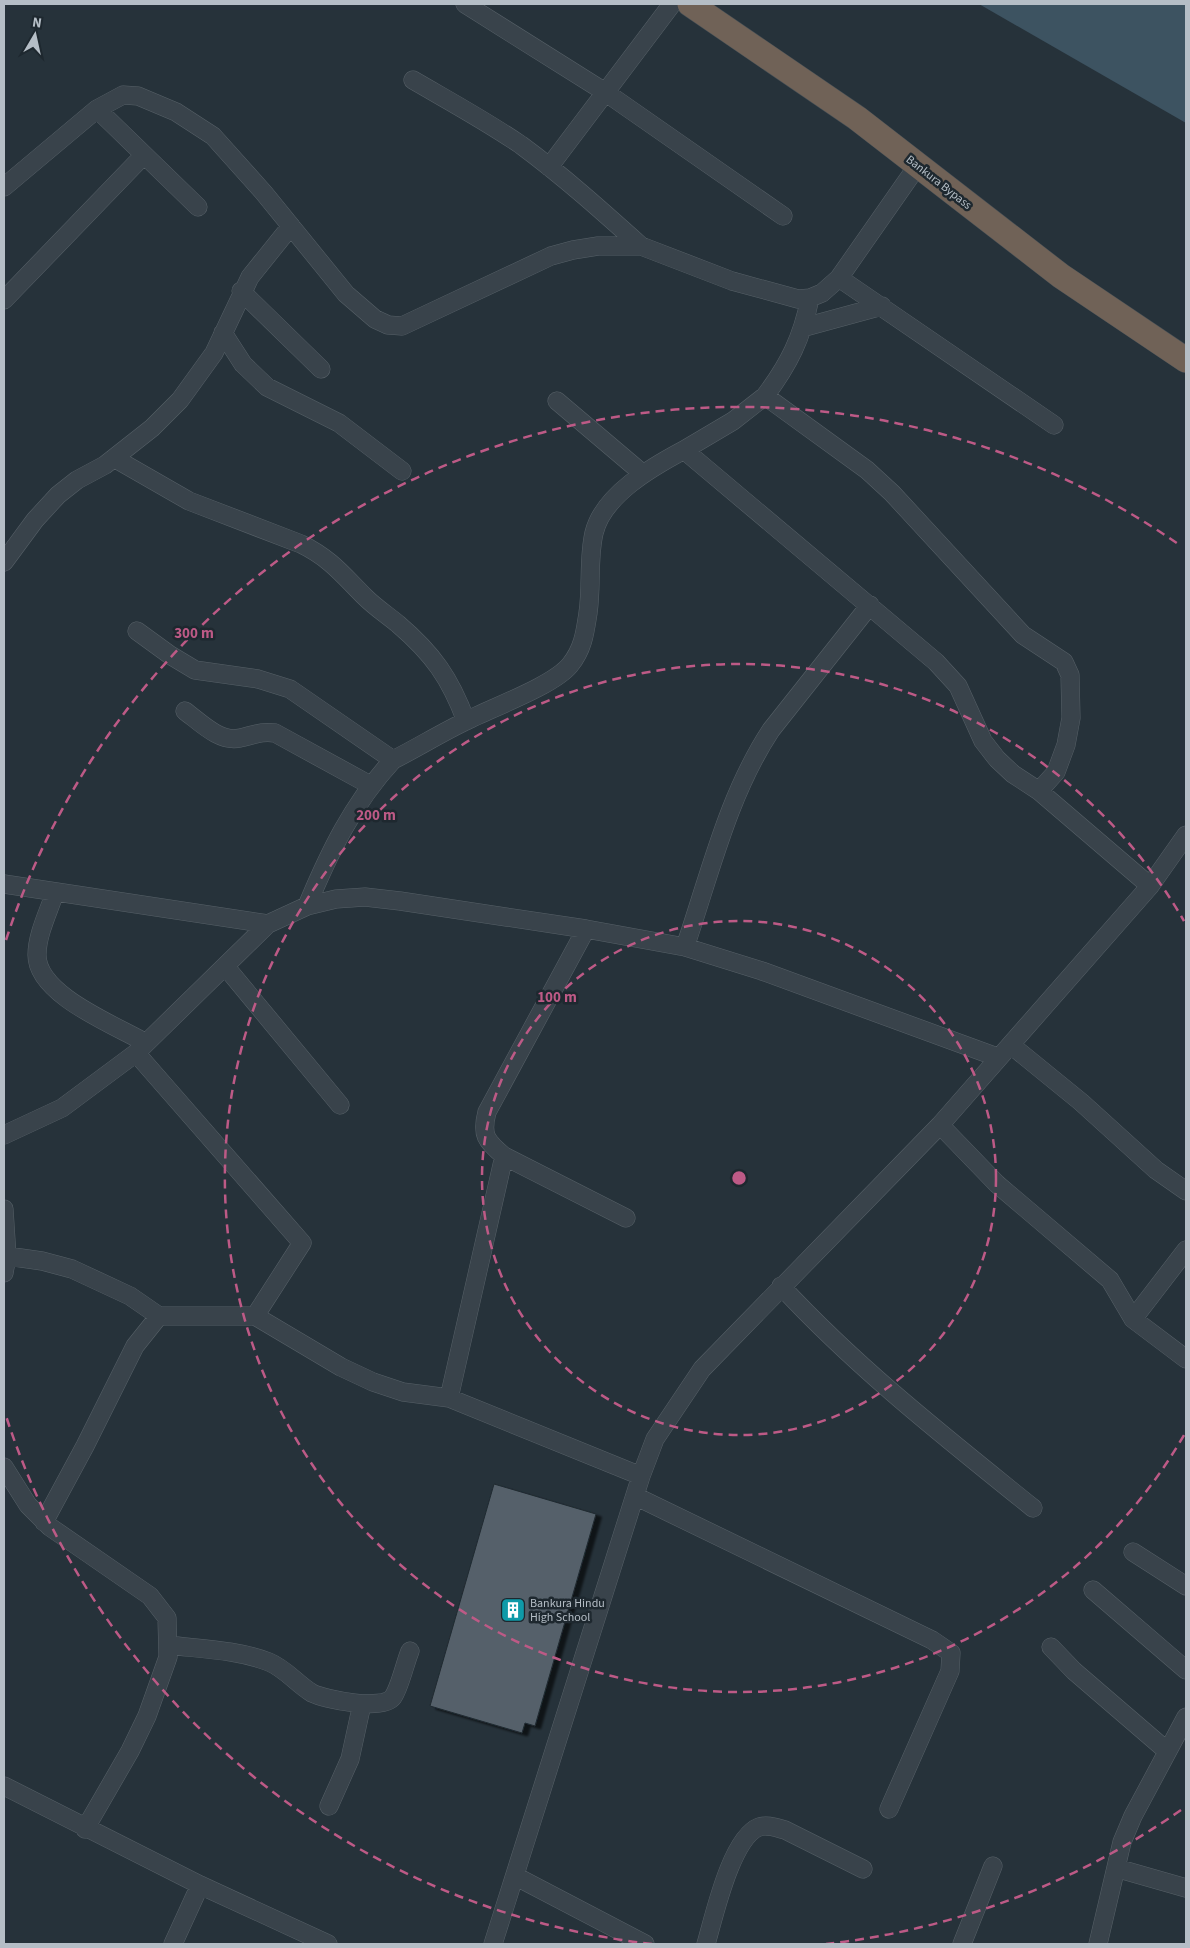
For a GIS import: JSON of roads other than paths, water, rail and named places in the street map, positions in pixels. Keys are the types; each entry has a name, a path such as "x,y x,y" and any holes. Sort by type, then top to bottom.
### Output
{"highway":[{"name":"Bankura Bypass","path":"690,4 857,118 1061,276 1186,360"}],"street":[{"path":"466,4 605,92 783,216"},
{"path":"549,167 672,4"},
{"path":"413,80 474,115 549,167 582,193 640,246"},
{"path":"4,188 97,109 123,95 138,96 176,112 212,136 291,226 346,294 375,319 388,325 402,326 552,256 598,246 640,246 732,281 798,299 810,298 822,293 839,278 918,165"},
{"path":"97,109 143,156 198,207"},
{"path":"4,300 143,156"},
{"path":"4,562 35,520 58,495 114,458 152,428 180,400 214,353 250,277 291,226"},
{"path":"839,278 1054,425"},
{"path":"242,292 320,369"},
{"path":"307,906 335,842 370,784 392,760 466,720 498,707 568,668 583,642 591,594 594,531 608,507 642,473 734,421 765,396 785,370 804,327 810,298"},
{"path":"804,327 882,306"},
{"path":"223,333 243,364 267,388 339,423 402,471"},
{"path":"765,396 867,470 892,493 1023,635 1064,662 1070,675 1071,718 1066,745 1056,772 1039,791"},
{"path":"557,400 642,473"},
{"path":"684,450 870,605 950,675 958,686 984,741 997,759 1013,774 1039,791 1150,886"},
{"path":"114,458 189,501 301,544 318,552 333,563 366,598 428,652 454,689 466,720"},
{"path":"685,947 728,819 758,750 771,730 870,605"},
{"path":"137,631 195,670 258,679 290,689 392,760"},
{"path":"185,711 213,732 229,739 239,739 257,732 275,733 370,784"},
{"path":"493,1944 635,1496 655,1439 702,1369 940,1125 997,1057 1011,1045 1150,886 1186,836"},
{"path":"4,884 268,924"},
{"path":"55,892 38,946 39,968 44,978 62,996 141,1048 302,1243 255,1316"},
{"path":"4,1135 62,1108 141,1048 268,924 307,906 336,899 365,897 586,929 685,947 762,971 997,1057"},
{"path":"586,929 487,1112 484,1126 485,1134 490,1144 504,1156 626,1218"},
{"path":"225,966 340,1105"},
{"path":"1011,1045 1081,1102 1156,1170 1186,1191"},
{"path":"940,1125 997,1184 1110,1280 1133,1319 1186,1358"},
{"path":"449,1398 504,1156"},
{"path":"4,1210 5,1265 42,1261 72,1269 130,1296 159,1316 255,1316 341,1367 373,1382 403,1392 449,1398 642,1476"},
{"path":"1133,1319 1186,1250"},
{"path":"781,1286 824,1332 912,1411 1033,1508"},
{"path":"44,1522 86,1446 135,1346 159,1316"},
{"path":"4,1467 25,1501 44,1522 150,1596 167,1618 168,1657 147,1716 130,1751 85,1828"},
{"path":"635,1496 932,1640 951,1653 950,1671 889,1809"},
{"path":"1133,1552 1186,1586"},
{"path":"1093,1590 1186,1670"},
{"path":"168,1645 256,1658 283,1669 315,1694 362,1704 385,1703 393,1698 410,1651"},
{"path":"1051,1646 1074,1671 1167,1751"},
{"path":"329,1806 350,1759 362,1704"},
{"path":"1098,1944 1122,1842 1133,1816 1186,1717"},
{"path":"4,1786 200,1885 328,1944"},
{"path":"706,1944 736,1854 745,1839 760,1827 774,1826 785,1830 863,1869"},
{"path":"962,1944 993,1866"},
{"path":"1116,1868 1186,1888"},
{"path":"515,1876 645,1944"},
{"path":"173,1944 200,1885"}],"water":[{"path":"979,4 1186,4 1186,123"}],"place":[{"name":"Bankura Hindu High School","path":"513,1610"}]}
